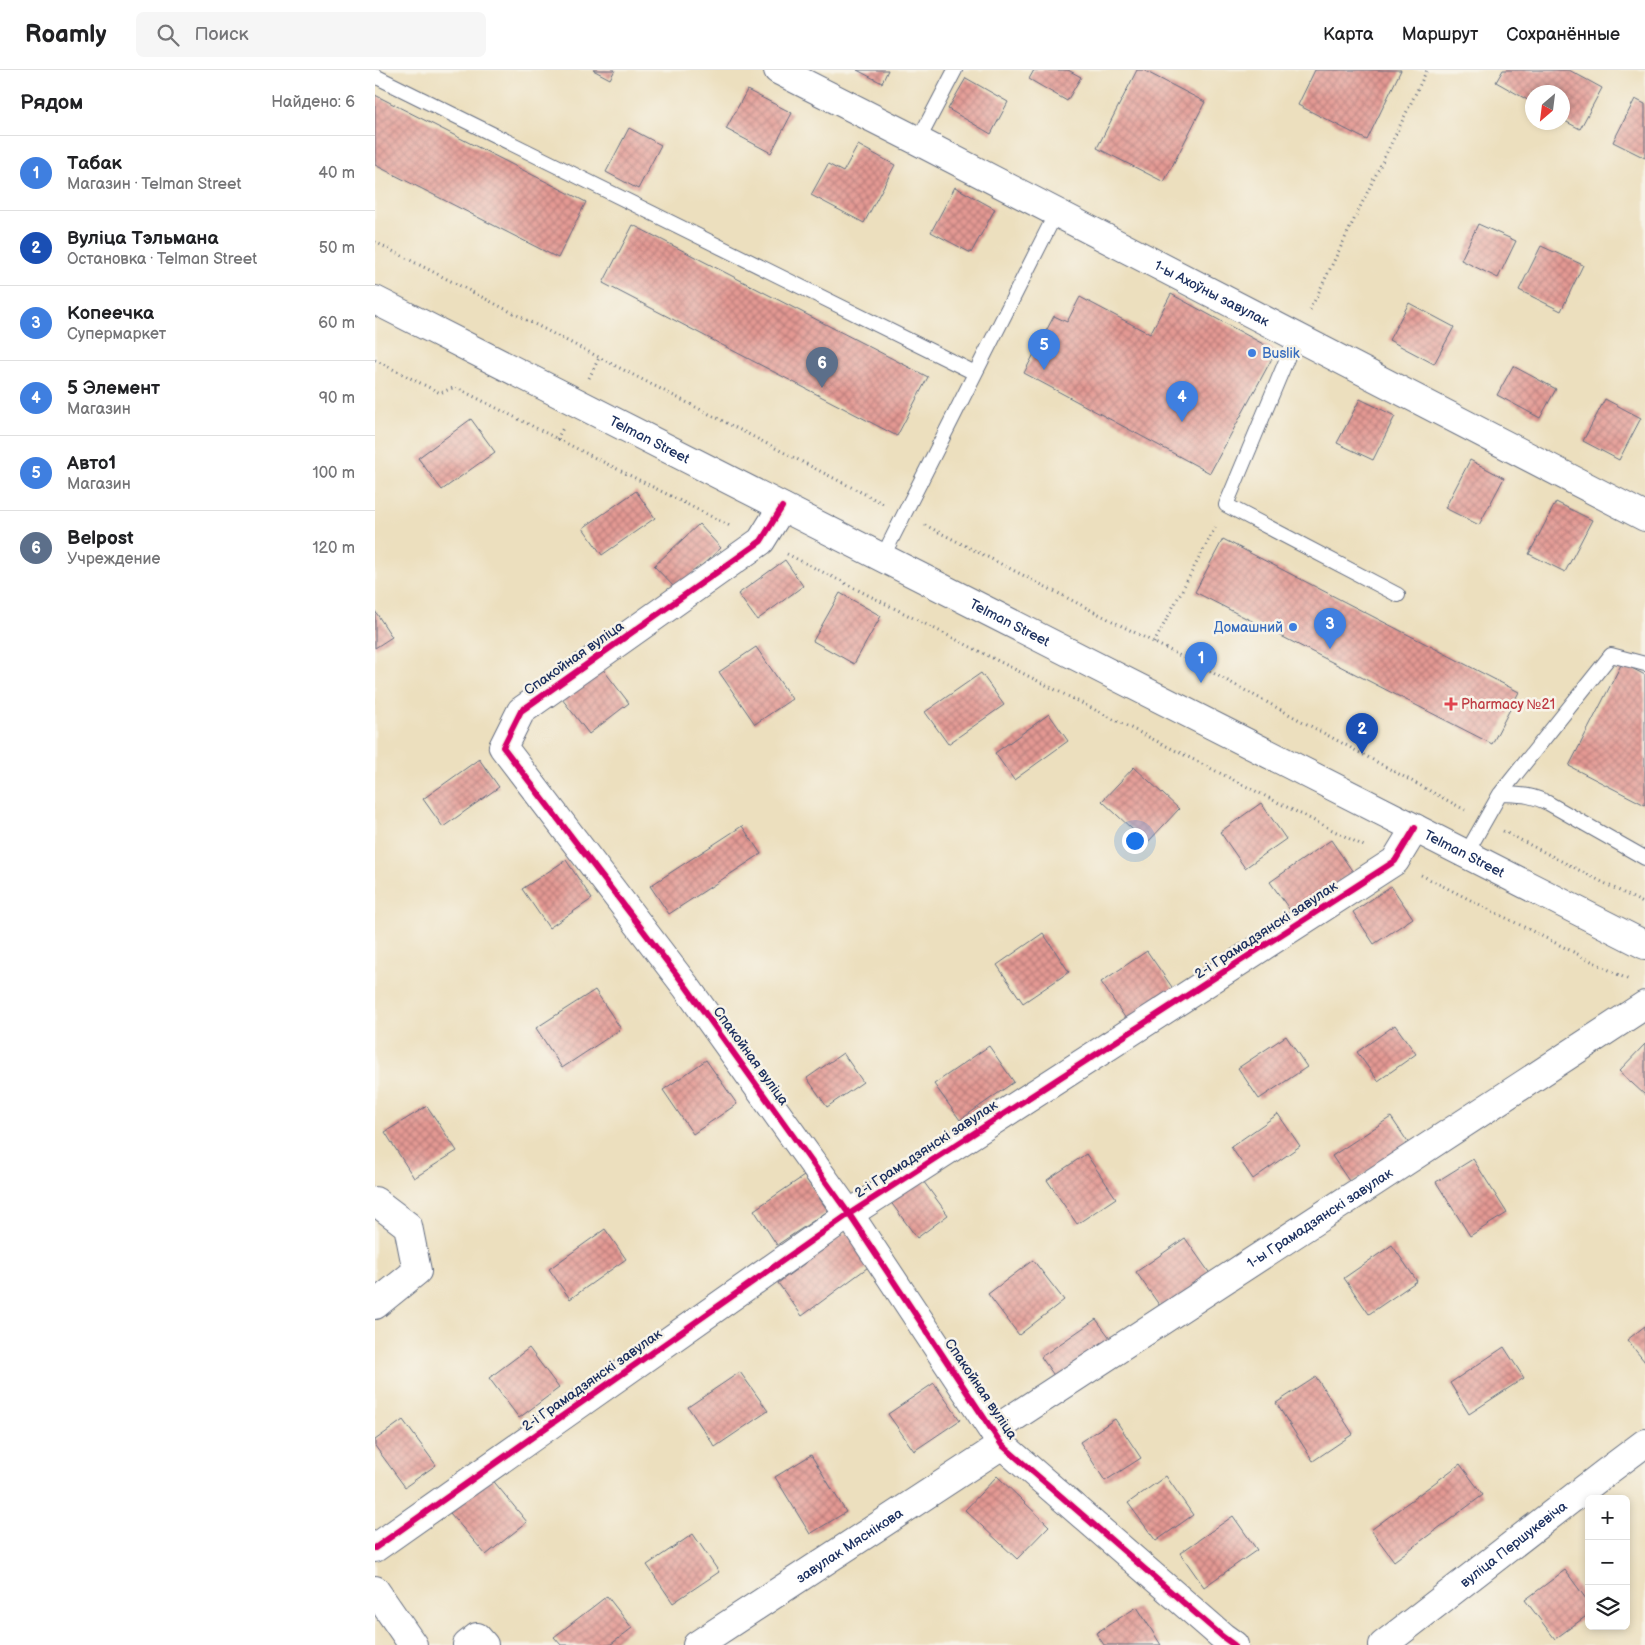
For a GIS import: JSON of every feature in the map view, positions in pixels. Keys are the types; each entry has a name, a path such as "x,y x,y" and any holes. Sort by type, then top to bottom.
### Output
{"street":[{"name":"1-ы Ахоўны завулак","path":"777,70 1645,517"},
{"name":"Telman Street","path":"375,300 1645,945"},
{"name":"Спакойная вуліца","path":"782,507 761,541 521,711 503,747 687,988 849,1214 998,1438 1222,1642"},
{"name":"2-і Грамадзянскі завулак","path":"375,1548 849,1214 1395,861 1415,828"},
{"name":"1-ы Грамадзянскі завулак","path":"998,1438 1641,994"},
{"path":"375,1201 408,1226 417,1271 375,1305"},
{"name":"завулак Мяснікова","path":"697,1645 998,1438"},
{"name":"вуліца Першукевіча","path":"1383,1645 1645,1443"},
{"path":"375,1590 413,1645"},
{"path":"467,1645 477,1637 484,1645"}],"lane":[{"path":"918,141 955,70"},
{"path":"375,76 975,373"},
{"path":"882,558 1056,213"},
{"path":"1296,337 1226,506 1398,595"},
{"path":"1466,854 1500,794 1611,655 1645,664"},
{"path":"1500,794 1534,796 1645,858"}],"path":[{"path":"1296,337 1427,70"},
{"path":"375,242 1204,668 1485,821 1645,904"},
{"path":"375,360 440,393 455,387 1395,861 1641,994"},
{"path":"1154,643 1226,506"}],"building":[{"path":"593,70 615,70 610,79"},
{"path":"857,70 888,70 882,83"},
{"path":"1034,70 1068,70 1081,77 1067,101 1029,79"},
{"path":"1137,70 1143,70 1205,102 1164,182 1097,148"},
{"path":"1315,70 1401,70 1367,140 1298,105"},
{"path":"1503,70 1569,70 1602,88 1580,129 1570,124 1570,85 1525,85 1525,98 1496,82"},
{"path":"966,78 1008,102 991,134 948,109"},
{"path":"747,90 792,113 771,153 726,129"},
{"path":"375,95 586,202 558,258 375,165"},
{"path":"1635,99 1645,104 1645,158 1613,142"},
{"path":"629,128 661,145 638,189 606,172"},
{"path":"858,145 895,165 864,223 811,195 828,164 843,172"},
{"path":"955,187 995,209 971,253 931,232"},
{"path":"1478,224 1516,241 1498,278 1461,260"},
{"path":"633,225 928,377 897,436 603,283"},
{"path":"1541,246 1583,265 1561,311 1519,290"},
{"path":"1171,294 1276,351 1210,473 1024,373 1054,316 1067,322 1080,297 1150,334"},
{"path":"1409,303 1454,327 1434,364 1389,340"},
{"path":"1513,366 1556,389 1540,418 1497,395"},
{"path":"1360,399 1395,416 1373,460 1337,443"},
{"path":"1605,399 1641,418 1619,460 1583,441"},
{"path":"471,419 495,452 442,490 418,458"},
{"path":"1470,460 1504,478 1479,525 1445,508"},
{"path":"636,491 655,518 602,555 583,528"},
{"path":"1556,502 1592,520 1565,572 1529,554"},
{"path":"699,524 721,548 676,589 654,566"},
{"path":"1223,539 1519,692 1492,744 1195,592"},
{"path":"785,560 803,586 757,620 738,594"},
{"path":"840,593 881,616 854,664 813,641"},
{"path":"375,611 392,637 375,648"},
{"path":"756,647 792,699 755,724 719,672"},
{"path":"1622,663 1645,675 1645,805 1569,766"},
{"path":"602,668 629,703 589,734 562,699"},
{"path":"981,673 1004,705 948,744 925,712"},
{"path":"1049,714 1068,741 1014,780 995,753"},
{"path":"479,759 499,787 443,827 423,799"},
{"path":"1134,767 1179,809 1147,843 1102,801"},
{"path":"1261,803 1286,839 1245,868 1220,832"},
{"path":"742,826 761,854 669,914 650,886"},
{"path":"1331,840 1353,872 1292,913 1270,882"},
{"path":"566,860 592,899 549,928 522,889"},
{"path":"1391,886 1413,918 1374,944 1353,912"},
{"path":"1043,933 1069,972 1023,1003 997,965"},
{"path":"1147,951 1174,990 1128,1022 1101,982"},
{"path":"595,990 621,1029 562,1068 536,1028"},
{"path":"1395,1025 1416,1054 1378,1081 1357,1052"},
{"path":"1286,1036 1307,1067 1259,1099 1238,1068"},
{"path":"1645,1044 1645,1095 1619,1071"},
{"path":"989,1046 1014,1082 960,1120 934,1084"},
{"path":"843,1053 863,1082 827,1107 807,1078"},
{"path":"706,1060 737,1104 693,1134 663,1090"},
{"path":"427,1106 457,1151 414,1178 385,1132"},
{"path":"1278,1114 1300,1146 1253,1179 1231,1147"},
{"path":"1391,1117 1409,1144 1351,1184 1332,1156"},
{"path":"1086,1154 1116,1198 1077,1224 1047,1180"},
{"path":"1473,1159 1507,1213 1470,1236 1436,1182"},
{"path":"918,1174 948,1215 917,1238 887,1197"},
{"path":"804,1176 828,1211 777,1245 754,1210"},
{"path":"605,1229 626,1259 570,1299 549,1269"},
{"path":"847,1232 871,1265 802,1316 778,1283"},
{"path":"1185,1238 1211,1275 1162,1309 1136,1272"},
{"path":"1392,1245 1417,1281 1369,1314 1344,1278"},
{"path":"1033,1260 1064,1300 1019,1335 988,1294"},
{"path":"1096,1319 1113,1342 1058,1381 1041,1357"},
{"path":"1645,1326 1645,1362 1627,1340"},
{"path":"1504,1347 1524,1378 1469,1414 1450,1383"},
{"path":"529,1348 559,1388 519,1418 489,1378"},
{"path":"740,1372 768,1411 715,1447 688,1407"},
{"path":"1316,1377 1353,1434 1313,1461 1276,1403"},
{"path":"934,1383 960,1420 914,1451 888,1414"},
{"path":"1115,1419 1141,1458 1105,1481 1080,1442"},
{"path":"403,1420 436,1465 405,1487 375,1446 375,1440"},
{"path":"811,1455 846,1512 810,1534 775,1477"},
{"path":"1460,1464 1483,1495 1394,1561 1371,1530"},
{"path":"997,1476 1049,1526 1017,1559 965,1510"},
{"path":"1166,1476 1193,1515 1156,1541 1128,1503"},
{"path":"491,1478 527,1522 486,1555 450,1513"},
{"path":"1233,1516 1257,1550 1204,1587 1180,1553"},
{"path":"693,1534 719,1572 673,1603 647,1565"},
{"path":"1565,1570 1585,1598 1585,1617 1555,1639 1525,1600"},
{"path":"607,1596 632,1628 610,1645 561,1645 554,1637"},
{"path":"1137,1607 1161,1645 1104,1645 1096,1633"}],"cycle path":[{"path":"782,507 761,541 521,711 503,747 687,988 849,1214 1002,1445 1234,1645"},
{"path":"375,1548 849,1214 1395,861 1415,828"}],"place":[{"name":"Buslik","path":"1252,353"},
{"name":"Авто1","path":"1044,370"},
{"name":"Belpost","path":"822,388"},
{"name":"5 Элемент","path":"1182,422"},
{"name":"Домашний","path":"1293,627"},
{"name":"Копеечка","path":"1330,649"},
{"name":"Табак","path":"1201,683"},
{"name":"Pharmacy №21","path":"1451,704"},
{"name":"Вуліца Тэльмана","path":"1362,754"}]}
